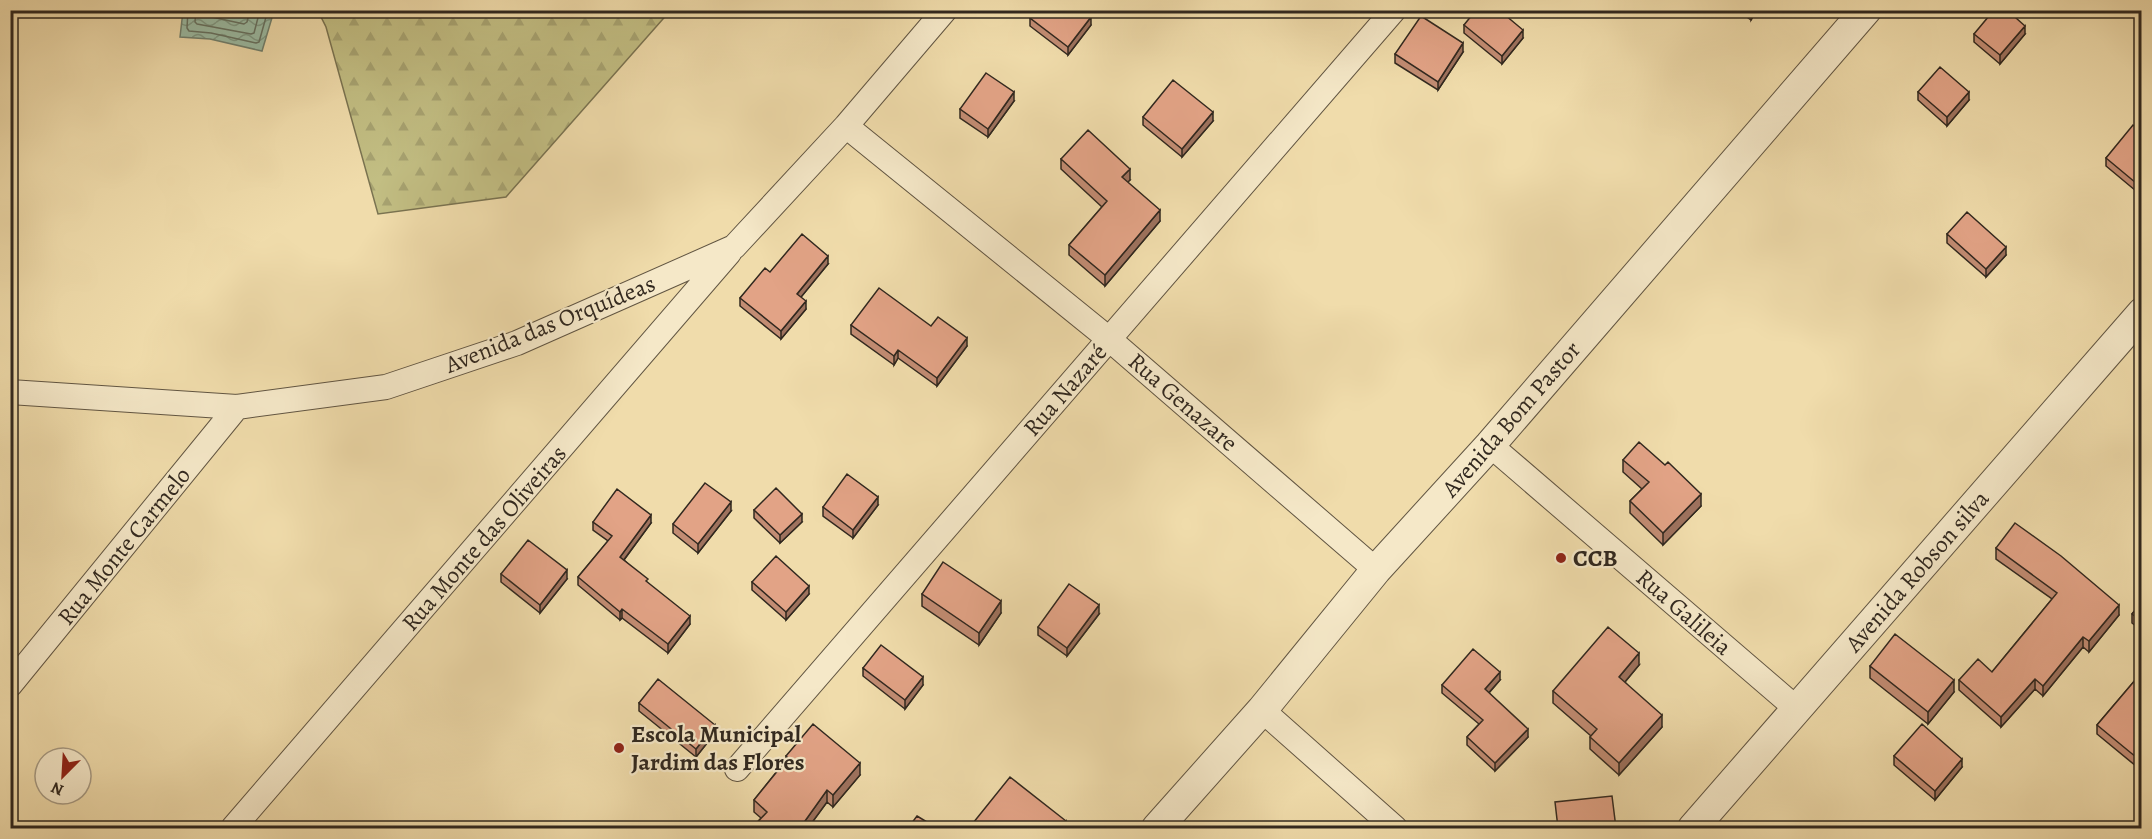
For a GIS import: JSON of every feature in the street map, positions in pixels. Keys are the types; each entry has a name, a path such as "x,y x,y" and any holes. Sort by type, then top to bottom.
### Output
{"street":[{"name":"Avenida das Orquídeas","path":"10,392 237,407 386,387 517,343 734,247 846,126 945,10"},
{"name":"Rua Nazaré","path":"737,769 1394,10"},
{"name":"Avenida Bom Pastor","path":"1157,828 1262,710 1376,570 1490,445 1866,10"},
{"name":"Rua Genazare","path":"846,126 1109,339 1376,570"},
{"name":"Rua Monte das Oliveiras","path":"233,828 734,247"},
{"name":"Avenida Robson silva","path":"1693,828 2142,314"},
{"name":"Rua Monte Carmelo","path":"10,685 237,407"},
{"name":"Rua Galileia","path":"1490,445 1797,709"},
{"path":"1262,710 1395,828"}],"green space":[{"path":"318,11 670,11 506,197 378,214 326,27"}],"water":[{"path":"183,10 274,11 262,51 210,39 180,37"}],"building":[{"path":"1036,10 1083,10 1091,17 1068,47 1030,18"},
{"path":"1476,10 1499,10 1523,30 1502,56 1464,25"},
{"path":"1994,10 2007,10 2025,26 2000,55 1974,34"},
{"path":"1421,16 1463,43 1438,82 1395,54"},
{"path":"1940,67 1969,92 1947,117 1918,92"},
{"path":"986,73 1014,92 988,129 960,109"},
{"path":"1173,80 1213,112 1182,149 1143,117"},
{"path":"2133,125 2142,132 2142,188 2106,158"},
{"path":"1088,130 1130,169 1122,177 1160,210 1105,275 1069,245 1107,201 1061,159"},
{"path":"1967,212 2006,247 1986,269 1947,234"},
{"path":"802,234 828,256 797,294 806,301 781,331 740,298 765,268 770,272"},
{"path":"879,288 931,326 938,317 967,338 937,378 898,350 894,356 851,325"},
{"path":"1639,442 1665,465 1668,462 1701,494 1663,533 1630,501 1649,482 1623,460"},
{"path":"847,474 878,497 853,530 823,507"},
{"path":"705,483 731,502 698,544 673,524"},
{"path":"776,488 802,514 780,535 754,510"},
{"path":"617,489 651,515 620,557 690,616 668,644 622,609 620,612 578,577 612,536 593,522"},
{"path":"2015,523 2061,556 2119,605 2089,641 2083,637 2043,686 2035,679 2001,717 1959,680 1978,659 1992,672 2057,593 1996,548"},
{"path":"528,540 567,570 540,605 501,574"},
{"path":"776,556 809,586 786,612 752,582"},
{"path":"943,562 1001,601 979,633 922,594"},
{"path":"1069,584 1099,605 1067,648 1038,627"},
{"path":"2142,602 2142,622 2132,614"},
{"path":"1608,627 1639,653 1619,677 1662,715 1619,763 1590,737 1597,729 1553,691"},
{"path":"1895,634 1954,680 1928,712 1870,666"},
{"path":"881,645 923,677 905,700 863,668"},
{"path":"1473,649 1500,672 1485,689 1528,729 1495,763 1467,737 1483,720 1442,685"},
{"path":"2142,672 2142,762 2097,725"},
{"path":"658,679 715,725 696,749 639,703"},
{"path":"813,724 860,763 833,795 827,790 800,828 752,828 767,812 754,800"},
{"path":"1922,724 1962,759 1935,791 1894,756"},
{"path":"1010,777 1066,821 1060,828 969,828"},
{"path":"1612,796 1616,828 1558,828 1555,802"},
{"path":"917,816 937,828 908,828"}],"place":[{"name":"CCB","path":"1561,558"},
{"name":"Escola Municipal Jardim das Flores","path":"619,748"}]}
